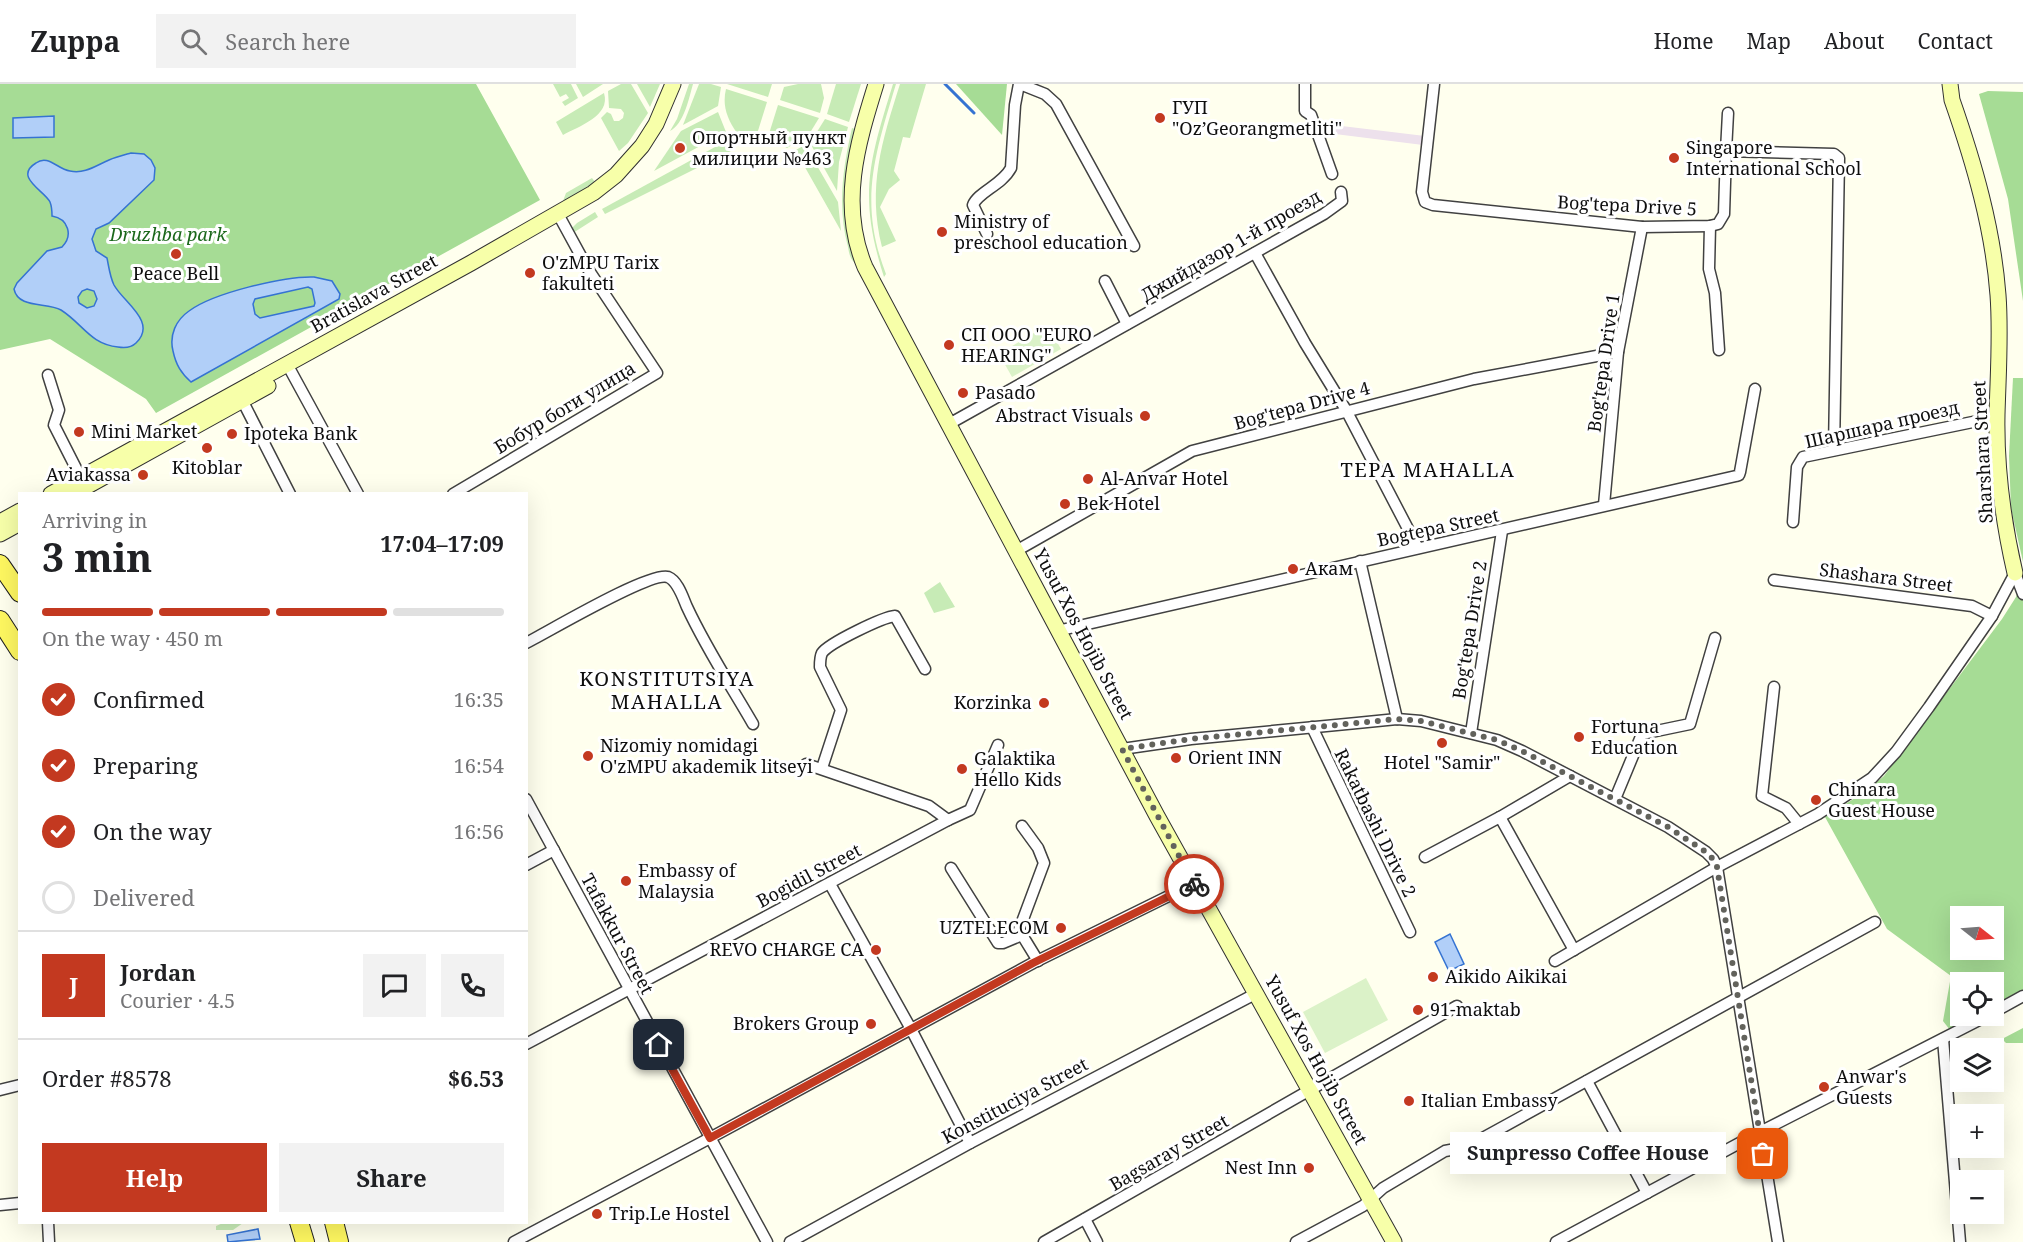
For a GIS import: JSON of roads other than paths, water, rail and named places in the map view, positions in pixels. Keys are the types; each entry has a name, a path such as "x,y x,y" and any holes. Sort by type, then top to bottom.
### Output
{"main road":[{"name":"Bratislava Street","path":"560,218 616,175 629,160 656,124 673,84"},
{"name":"Bratislava Street","path":"58,492 80,486 560,218 606,195 639,165 668,123 683,84"},
{"name":"Yusuf Xos Hojib Street","path":"876,84 854,162 851,203 860,257 1057,631 1395,1242"},
{"name":"Yusuf Xos Hojib Street","path":"880,295 864,234 861,192 866,152 886,84"},
{"name":"Sharshara Street","path":"1950,84 1952,100 1983,200 1994,263 2000,328 1997,417 2002,507 2015,573"},
{"path":"0,522 18,512"},
{"path":"0,534 18,524"},
{"path":"0,564 18,590"},
{"path":"0,620 18,648"},
{"path":"300,1224 305,1242"},
{"path":"334,1224 339,1242"}],"street":[{"path":"987,234 973,205 978,197 1007,177 1011,168 1015,105 1020,84 1045,94 1056,104 1134,246"},
{"name":"Джийдазор 1-й проезд","path":"1305,84 1305,111 1311,115 1332,174"},
{"name":"Bog'tepa Drive 5","path":"1434,84 1422,192 1425,202 1433,205 1502,213 1642,227 1718,224 1724,214 1728,113"},
{"path":"1726,151 1834,154 1839,158 1834,450"},
{"name":"Джийдазор 1-й проезд","path":"949,424 1324,214 1341,201 1341,192"},
{"name":"Бобур боги улица","path":"456,492 657,373 588,269 560,218"},
{"path":"1710,226 1709,269 1715,293 1719,350"},
{"name":"Bog'tepa Drive 1","path":"1604,505 1618,352 1642,227"},
{"path":"1255,253 1305,343 1346,410 1418,548"},
{"path":"1105,281 1127,324"},
{"name":"Bog'tepa Drive 4","path":"1016,551 1191,451 1474,379 1618,352"},
{"path":"289,369 357,492"},
{"path":"48,375 59,410 54,424 80,486"},
{"name":"Bogtepa Street","path":"1057,631 1739,475 1755,388"},
{"path":"240,396 289,492"},
{"name":"Шаршара проезд","path":"1793,522 1797,467 1803,457 1997,417"},
{"name":"Bog'tepa Drive 2","path":"1471,733 1502,531"},
{"path":"1360,561 1397,719"},
{"path":"2015,573 2023,594"},
{"path":"1555,962 1717,867 1818,814 1861,786 1880,770 1917,725 1992,616 2015,573"},
{"path":"528,642 636,585 661,577 669,578 676,583 689,613 753,724"},
{"name":"Shashara Street","path":"1774,580 1972,606 1992,616"},
{"path":"822,768 841,710 820,667 819,659 823,651 859,630 884,618 895,616 925,669"},
{"path":"1615,799 1642,734 1690,724 1715,638"},
{"path":"1774,687 1762,796 1786,808 1799,824"},
{"path":"1122,749 1191,739 1397,719 1427,722 1510,745 1668,827 1698,846 1713,859 1717,867 1778,1242"},
{"name":"Rakatbashi Drive 2","path":"1312,728 1410,932"},
{"name":"Bogidil Street","path":"528,1043 970,810 998,745"},
{"path":"806,764 929,806 948,820"},
{"path":"1425,857 1570,776"},
{"name":"Tafakkur Street","path":"528,802 767,1242"},
{"path":"1500,817 1574,950"},
{"path":"1022,826 1038,848 1044,863 1019,930 1038,961"},
{"path":"528,864 554,850"},
{"path":"951,868 998,943 1022,935"},
{"path":"514,1242 1038,961 1195,883"},
{"path":"830,884 911,1029 970,1143"},
{"path":"1296,1242 1363,1206 1383,1188 1444,1151 1461,1148 1483,1138 1875,922"},
{"name":"Konstituciya Street","path":"790,1242 970,1143 1257,993"},
{"path":"2004,1006 2023,996"},
{"name":"Bagsarаy Street","path":"1044,1242 1457,1006"},
{"path":"1556,1242 1760,1132 1968,1026"},
{"path":"1943,1039 1960,1242"},
{"path":"1587,1081 1647,1193"},
{"path":"0,1090 18,1085"},
{"path":"0,1204 18,1203"},
{"path":"1085,1220 1097,1242"},
{"path":"48,1224 49,1242"}],"water":[{"path":"54,116 54,137 13,138 13,118"},
{"path":"131,153 144,154 151,160 155,168 154,180 109,223 96,229 92,239 96,251 107,258 118,292 137,312 143,327 142,335 136,343 123,348 108,345 93,338 61,310 21,300 14,289 47,251 62,247 68,233 66,224 52,216 51,204 29,179 30,168 45,160 65,170 75,172 90,169","holes":["87,289 94,291 97,299 94,306 87,308 79,303 78,297 82,291"]},
{"path":"301,277 332,281 340,294 339,299 191,382 184,375 173,351 172,339 177,323 184,315 200,304 231,292","holes":["308,287 312,289 314,306 260,318 255,314 253,304 255,299"]},
{"path":"1450,934 1464,964 1449,971 1435,942"},
{"path":"258,1229 260,1239 228,1242 227,1235"}],"waterway":[{"path":"945,84 974,113"}],"place":[{"name":"ГУП \"Oz’Georangmetliti\"","path":"1160,118"},
{"name":"Опортный пункт милиции №463","path":"680,148"},
{"name":"Singapore International School","path":"1674,158"},
{"name":"Ministry of preschool education","path":"942,232"},
{"name":"Peace Bell","path":"176,254"},
{"name":"O'zMPU Tarix fakulteti","path":"530,273"},
{"name":"СП ООО \"EURO HEARING\"","path":"949,345"},
{"name":"Pasado","path":"963,393"},
{"name":"Abstract Visuals","path":"1145,416"},
{"name":"Mini Market","path":"79,432"},
{"name":"Ipoteka Bank","path":"232,434"},
{"name":"Kitoblar","path":"207,448"},
{"name":"Aviakassa","path":"143,475"},
{"name":"Al-Anvar Hotel","path":"1088,479"},
{"name":"Bek Hotel","path":"1065,504"},
{"name":"Акам","path":"1293,569"},
{"name":"Korzinka","path":"1044,703"},
{"name":"Fortuna Education","path":"1579,737"},
{"name":"Hotel \"Samir\"","path":"1442,743"},
{"name":"Nizomiy nomidagi O'zMPU akademik litseyi","path":"588,756"},
{"name":"Orient INN","path":"1176,758"},
{"name":"Galaktika Hello Kids","path":"962,769"},
{"name":"Chinara Guest House","path":"1816,800"},
{"name":"Embassy of Malaysia","path":"626,881"},
{"name":"UZTELECOM","path":"1061,928"},
{"name":"REVO CHARGE CA","path":"876,950"},
{"name":"Aikido Aikikai","path":"1433,977"},
{"name":"91-maktab","path":"1418,1010"},
{"name":"Brokers Group","path":"871,1024"},
{"name":"Anwar's Guests","path":"1824,1087"},
{"name":"Italian Embassy","path":"1409,1101"},
{"name":"Sunpresso Coffee House","path":"1763,1154"},
{"name":"Nest Inn","path":"1309,1168"},
{"name":"Trip.Le Hostel","path":"597,1214"}],"district":[{"name":"TEPA MAHALLA","path":"1428,470"},
{"name":"KONSTITUTSIYA MAHALLA","path":"667,690"}],"park label":[{"name":"Druzhba park","path":"168,235"}]}
